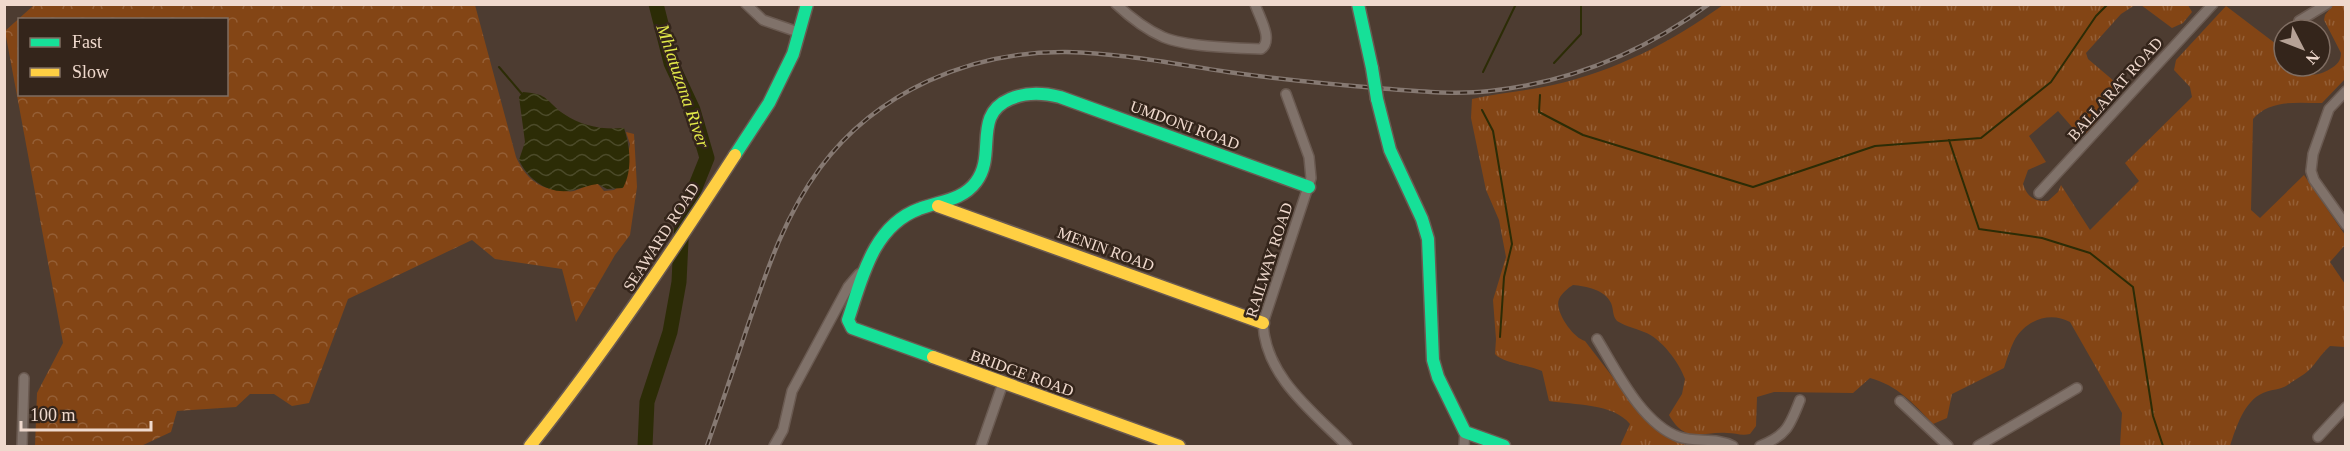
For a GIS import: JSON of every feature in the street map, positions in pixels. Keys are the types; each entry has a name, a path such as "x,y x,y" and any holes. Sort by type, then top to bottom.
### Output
{"street":[{"path":"746,4 763,20 798,32"},
{"name":"SEAWARD ROAD","path":"530,447 582,381 642,297 748,135 784,76 793,54 807,4"},
{"path":"1116,4 1130,17 1163,37 1183,42 1261,49 1266,46 1268,39 1255,4"},
{"path":"1358,4 1390,150 1422,219 1428,239 1433,360 1438,377 1465,432 1464,447"},
{"name":"BALLARAT ROAD","path":"2039,193 2213,4"},
{"path":"2304,18 2327,4"},
{"path":"2346,91 2329,109 2311,162 2314,180 2342,211 2346,225"},
{"name":"UMDONI ROAD","path":"938,206 967,191 980,178 985,166 987,123 1001,102 1023,94 1051,94 1309,187"},
{"name":"RAILWAY ROAD","path":"1286,94 1310,164 1311,178 1263,323 1266,348 1278,374 1347,447"},
{"path":"774,447 783,430 792,391 848,287 867,268 879,238 896,219 921,208 938,206"},
{"name":"MENIN ROAD","path":"938,206 1263,323"},
{"name":"BRIDGE ROAD","path":"867,268 848,320 850,326 855,329 1179,447"},
{"path":"1597,339 1632,395 1645,413 1657,424 1679,437 1725,442 1733,447"},
{"path":"22,447 24,378"},
{"path":"981,447 1003,383"},
{"path":"1978,447 2077,388"},
{"path":"1760,447 1788,429 1800,400"},
{"path":"1900,401 1948,447"},
{"path":"2318,437 2346,407"},
{"path":"1465,432 1494,445"}],"green space":[{"path":"34,5 475,5 516,157 533,181 545,187 567,191 574,191 597,183 604,191 614,190 622,184 630,144 626,132 634,134 637,187 630,235 615,255 576,322 562,269 495,259 472,240 348,299 309,403 292,406 274,394 250,394 236,407 177,411 171,432 141,446 35,446 37,393 63,343 5,31 18,19 18,96 228,96 228,18 20,18"},
{"path":"1723,5 2135,5 2121,14 2086,53 2088,59 2121,87 2120,93 2087,133 2079,135 2058,111 2029,136 2046,162 2028,170 2023,184 2027,192 2039,201 2048,201 2058,192 2061,185 2090,230 2139,181 2125,163 2192,97 2190,87 2174,70 2176,60 2226,6 2272,41 2272,78 2332,78 2332,68 2339,61 2341,53 2332,36 2332,18 2324,18 2332,6 2345,5 2345,79 2322,103 2276,105 2267,108 2253,119 2251,210 2260,218 2304,175 2345,235 2345,245 2330,262 2345,284 2345,347 2330,346 2310,370 2286,386 2256,397 2242,416 2230,446 2120,446 2122,413 2070,322 2054,317 2039,319 2025,328 2014,341 2004,368 1952,394 1947,418 1933,424 1897,390 1870,378 1853,393 1774,392 1757,397 1756,426 1750,434 1695,434 1682,430 1669,415 1682,394 1685,379 1669,351 1657,339 1617,321 1611,303 1600,292 1573,285 1565,291 1558,304 1566,323 1575,335 1585,341 1648,423 1678,441 1688,443 1682,446 1620,446 1630,424 1623,417 1592,406 1549,401 1542,371 1504,360 1495,354 1493,300 1506,257 1499,220 1486,190 1471,118 1472,99 1553,85 1599,72 1642,54"},
{"path":"2141,5 2188,5 2192,12 2183,23 2172,28"}],"water":[{"path":"523,92 543,96 564,114 585,124 600,128 624,128 630,158 623,188 607,189 598,184 574,190 557,191 534,180 519,160 525,142 519,97"}],"waterway":[{"name":"Mhlatuzana River","path":"645,446 647,402 670,332 679,282 682,220 707,158 693,110 671,63 656,4"},
{"path":"1483,72 1516,4"},
{"path":"1554,63 1581,34 1581,4"},
{"path":"1540,95 1539,112 1583,135 1753,187 1875,146 1981,138 2051,82 2096,16 2108,4"},
{"path":"499,67 522,94"},
{"path":"1482,110 1493,131 1512,244 1504,277 1500,337"},
{"path":"1949,140 1979,229 2042,238 2090,253 2133,287 2153,416 2163,446"},
{"path":"665,218 682,220"}],"railway":[{"path":"707,446 768,269 785,227 807,187 843,141 869,117 898,97 929,81 961,68 996,59 1066,52 1127,57 1246,75 1340,85 1434,92 1490,91 1549,80 1606,62 1659,37 1709,4"}],"traffic: fast":[{"path":"735,155 769,103 793,54 807,4"},
{"path":"1358,4 1372,68"},
{"path":"1372,68 1377,99"},
{"path":"933,357 852,328 848,320 864,271 880,241 890,228 903,217 919,209 957,197 976,182 985,160 988,125 992,115 998,106 1010,99 1035,94 1060,97 1309,187"},
{"path":"1377,99 1390,150 1422,219 1428,239 1433,360 1438,377 1465,432 1504,446"}],"traffic: slow":[{"path":"530,446 636,303 735,155"},
{"path":"938,206 1263,323"},
{"path":"933,357 1179,446"}]}
